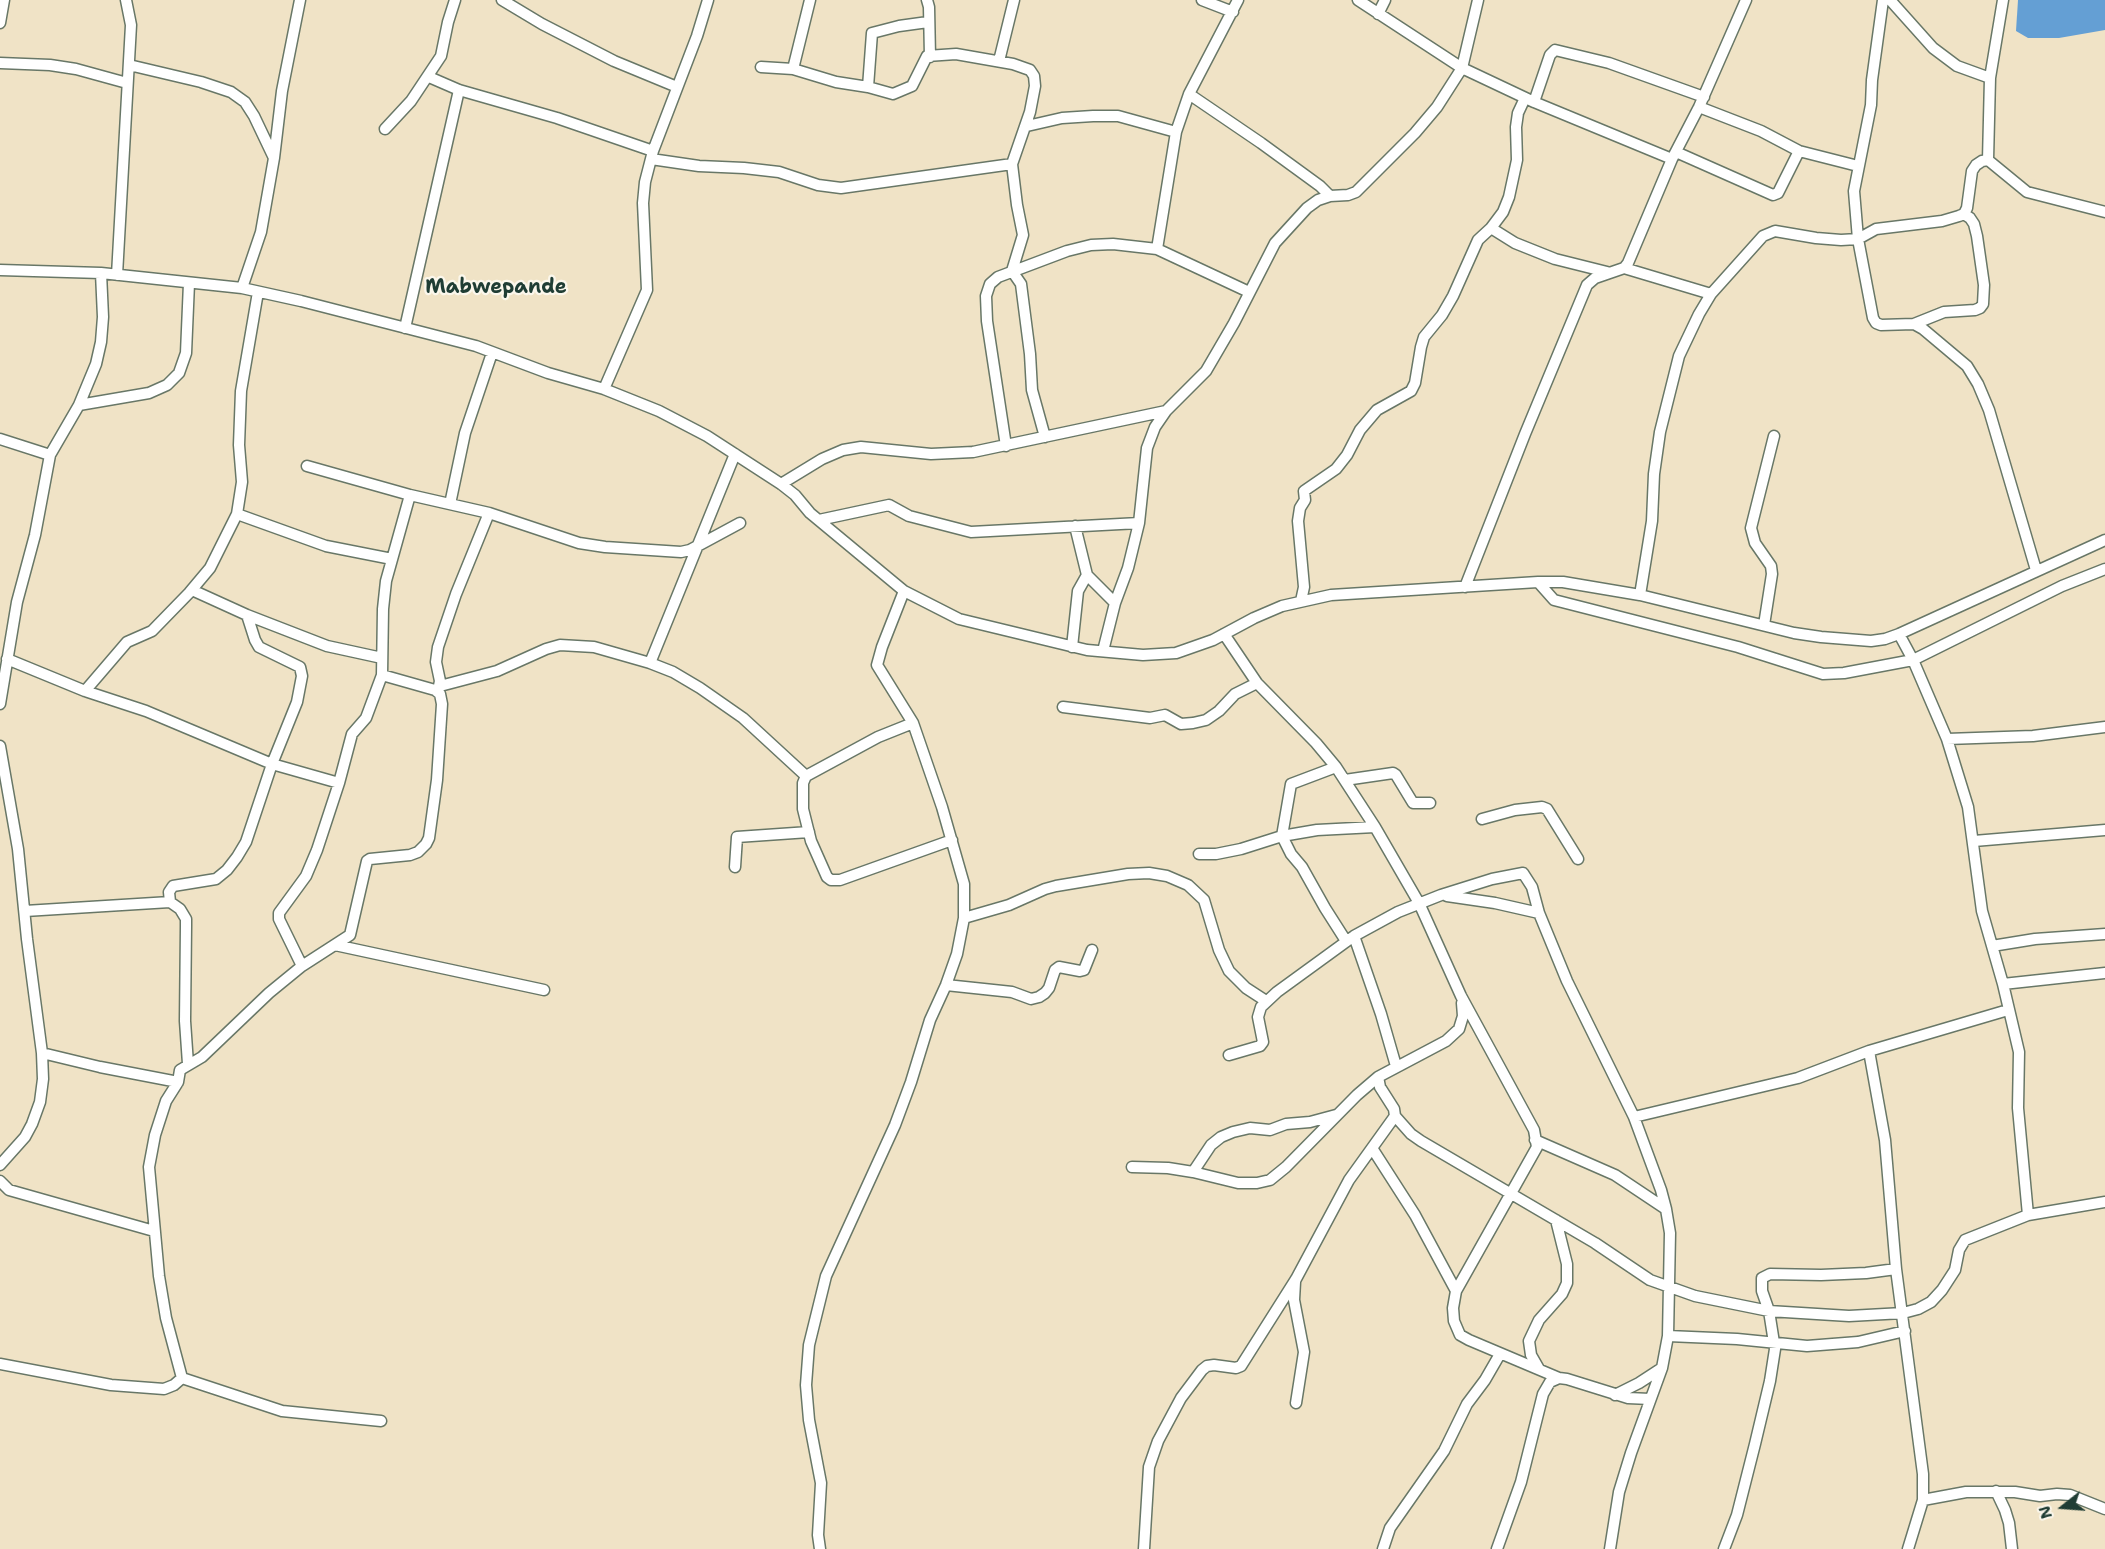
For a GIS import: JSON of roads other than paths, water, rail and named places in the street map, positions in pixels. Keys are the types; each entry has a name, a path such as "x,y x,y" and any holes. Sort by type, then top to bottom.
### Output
{"street":[{"path":"0,22 4,0"},
{"path":"117,275 131,25 125,0"},
{"path":"242,288 261,232 274,158 282,91 300,0"},
{"path":"385,129 411,101 441,56 455,0"},
{"path":"502,0 542,24 614,61 677,87"},
{"path":"604,389 647,290 643,203 645,182 652,155 698,36 708,0"},
{"path":"793,69 810,0"},
{"path":"927,0 930,57"},
{"path":"999,61 1014,0"},
{"path":"1202,0 1233,12"},
{"path":"1157,249 1176,132 1189,94 1238,0"},
{"path":"1358,0 1462,68 1529,100 1773,195 1778,193 1799,151"},
{"path":"1378,14 1385,0"},
{"path":"1103,651 1139,523 1147,448 1155,427 1166,411 1206,371 1234,323 1275,243 1307,208 1318,200 1356,192 1415,133 1437,107 1462,68 1478,0"},
{"path":"1624,268 1746,0"},
{"path":"1883,0 1872,80 1871,105 1854,191 1858,239 1873,318 1876,323 1881,325 1914,324 1944,312 1980,308 1983,304 1984,285 1977,236 1974,224 1964,214"},
{"path":"1890,0 1933,48 1957,66 1990,78"},
{"path":"1988,160 1990,78 2003,0"},
{"path":"868,87 872,33 928,22"},
{"path":"1301,601 1304,587 1298,521 1300,508 1305,500 1304,491 1336,469 1347,455 1360,430 1377,410 1411,391 1415,383 1424,338 1453,296 1478,240 1503,212 1509,197 1517,160 1518,112 1529,100 1550,55 1555,50 1609,63 1701,102 1799,151 1858,166"},
{"path":"761,67 793,69 836,82 893,94 912,86 927,56 956,54 999,61 1030,70 1034,76 1035,86 1027,126 1014,153 1012,164 1023,235 1012,271"},
{"path":"0,63 67,68 127,83"},
{"path":"129,65 201,82 231,92 245,102 274,158"},
{"path":"429,77 459,90 557,117 652,155 699,166 778,172 841,188 1012,164"},
{"path":"405,328 459,90"},
{"path":"1189,94 1261,143 1320,186 1330,196"},
{"path":"1027,126 1062,118 1118,116 1176,132"},
{"path":"1964,214 1972,171 1976,165 1988,160 2027,192 2105,212"},
{"path":"1640,595 1652,521 1654,474 1660,432 1679,356 1699,314 1734,267 1769,232 1841,240 1858,239 1876,230 1942,221 1964,214"},
{"path":"1491,228 1515,243 1555,259 1607,272"},
{"path":"1006,446 987,321 986,296 990,284 998,277 1067,251 1090,245 1113,244 1157,249 1249,292"},
{"path":"1466,587 1525,434 1587,285 1607,272 1624,268 1712,294"},
{"path":"0,270 101,273 242,288 476,346 548,373 604,389 659,411 707,436 781,484 795,495 810,513 904,591 959,619 1072,647 1103,651 1143,655 1176,653 1197,647 1263,614 1301,601 1331,595 1538,582 1563,582 1640,595 1821,637 1871,641 1899,634 2105,540"},
{"path":"1012,271 1021,284 1032,390 1045,437"},
{"path":"0,704 17,602 35,535 50,455 80,405 96,364 103,318 101,273"},
{"path":"80,405 149,393 167,385 179,373 186,353 189,283"},
{"path":"85,691 127,642 152,631 192,590 210,568 237,514 242,482 239,445 242,391 258,292"},
{"path":"1914,324 1967,366 1978,384 1989,410 2007,467 2036,570"},
{"path":"450,504 465,433 492,353"},
{"path":"781,484 822,459 843,450 861,447 931,454 973,452 1166,411"},
{"path":"1764,625 1772,574 1771,566 1755,543 1751,528 1774,436"},
{"path":"0,440 50,455"},
{"path":"650,663 735,454"},
{"path":"307,466 410,495 489,513 579,543 681,552 698,546 740,523"},
{"path":"302,966 278,916 306,876 339,783 352,734 366,718 382,675 383,609 386,581 410,495"},
{"path":"819,520 889,505 909,516 971,531 1139,523"},
{"path":"182,1378 164,1307 154,1231 149,1167 151,1152 166,1101 178,1082 180,1071 202,1057 249,1010 302,966 350,935 368,860 414,854 428,841 437,780 442,704 436,662 438,647 456,594 489,513"},
{"path":"237,514 326,546 392,558"},
{"path":"1075,526 1087,575 1115,603"},
{"path":"1538,582 1554,600 1738,647 1823,674 1844,673 1914,660 2062,586 2105,569"},
{"path":"1072,647 1078,591 1087,575"},
{"path":"192,590 248,615 337,649 382,657"},
{"path":"820,1549 818,1535 821,1483 809,1420 806,1385 809,1345 826,1276 895,1125 930,1020 946,986 957,954 964,918 964,884 942,807 913,723 877,664 904,591"},
{"path":"170,902 169,892 173,886 216,879 237,857 246,842 272,764 297,702 302,671 259,647 248,615"},
{"path":"1224,634 1257,683 1316,742 1336,767 1375,827 1419,903 1461,996 1534,1130 1537,1147 1456,1291 1454,1308 1456,1329 1460,1335 1559,1378 1584,1383 1628,1398 1650,1399"},
{"path":"1899,634 1914,660 1947,739 1968,807 1979,894 2019,1052 2018,1108 2028,1215"},
{"path":"382,675 439,689 496,671 560,645 594,647 650,663 673,672 700,688 743,718 806,776"},
{"path":"7,659 85,691 144,710 272,764 339,783"},
{"path":"1063,707 1150,718 1165,715 1181,724 1193,723 1206,720 1219,711 1235,694 1257,683"},
{"path":"913,723 878,737 806,776 803,783 803,809 809,832 827,877 831,880 840,880 952,840"},
{"path":"1947,739 2033,736 2105,728"},
{"path":"0,746 5,800 25,911 42,1053 43,1080 40,1102 32,1124 25,1137 0,1165"},
{"path":"1336,767 1291,784 1282,836 1324,908 1350,938 1381,1014 1396,1066"},
{"path":"1345,780 1393,773 1413,803 1430,803"},
{"path":"1482,819 1515,810 1542,807 1547,809 1578,860"},
{"path":"1199,854 1216,854 1241,849 1282,836 1317,830 1375,827"},
{"path":"1974,841 2105,830"},
{"path":"735,867 738,837 809,832"},
{"path":"964,918 1056,886 1128,874 1149,873 1167,876 1188,885 1204,900 1229,970 1246,988 1266,1001"},
{"path":"1229,1055 1260,1046 1263,1042 1258,1017 1260,1007 1350,938 1379,921 1419,903 1492,879 1523,873 1532,887 1539,913 1575,1000 1635,1118 1666,1209 1670,1233 1668,1336 1662,1368 1630,1453 1619,1492 1610,1549"},
{"path":"1441,895 1479,900 1539,913"},
{"path":"25,911 170,902 180,909 186,919 188,1064"},
{"path":"1992,946 2035,939 2105,934"},
{"path":"335,945 544,990"},
{"path":"946,986 1012,992 1031,999 1040,997 1049,988 1055,970 1059,967 1084,970 1092,950"},
{"path":"2003,984 2105,972"},
{"path":"1132,1167 1168,1168 1238,1183 1257,1183 1270,1179 1286,1167 1368,1083 1396,1066 1437,1047 1459,1029 1463,1016 1461,996"},
{"path":"1635,1118 1798,1078 1869,1051 2008,1010"},
{"path":"1869,1051 1876,1082 1887,1159 1896,1269 1904,1313 1913,1406 1922,1463 1923,1500 1908,1549"},
{"path":"42,1053 178,1082"},
{"path":"1378,1077 1380,1087 1394,1109 1395,1116 1411,1134 1595,1243 1635,1272 1669,1288 1695,1296 1769,1311 1849,1316 1904,1313 1918,1309 1931,1302 1942,1290 1955,1270 1959,1250 1965,1240 2028,1215 2105,1202"},
{"path":"1193,1172 1211,1145 1221,1137 1233,1132 1250,1128 1270,1130 1286,1124 1310,1122 1338,1115"},
{"path":"1144,1549 1149,1467 1152,1454 1168,1420 1202,1370 1214,1365 1230,1368 1241,1366 1296,1279 1349,1180 1395,1116"},
{"path":"1535,1140 1615,1175 1666,1209"},
{"path":"1372,1148 1415,1215 1456,1291"},
{"path":"0,1181 9,1190 154,1231"},
{"path":"1539,1369 1531,1354 1529,1341 1539,1320 1562,1294 1567,1283 1567,1264 1556,1220"},
{"path":"1724,1549 1737,1515 1770,1381 1775,1342 1769,1311 1762,1291 1762,1278 1765,1275 1866,1273 1896,1269"},
{"path":"1296,1279 1294,1300 1304,1352 1296,1402"},
{"path":"1668,1336 1807,1346 1858,1342 1905,1331"},
{"path":"1383,1549 1390,1528 1444,1451 1467,1404 1485,1380 1500,1354"},
{"path":"0,1365 111,1385 164,1389 174,1385 182,1378"},
{"path":"1616,1395 1662,1368"},
{"path":"182,1378 282,1411 381,1421"},
{"path":"1497,1549 1521,1482 1543,1394 1550,1382 1559,1378"},
{"path":"1923,1500 1947,1495 1996,1491 2040,1496 2057,1494 2070,1495 2105,1509"},
{"path":"1996,1491 2005,1510 2013,1549"}],"water":[{"path":"2018,0 2105,0 2105,30 2059,38 2028,38 2016,31"}],"district":[{"name":"Mabwepande","path":"496,288"}]}
